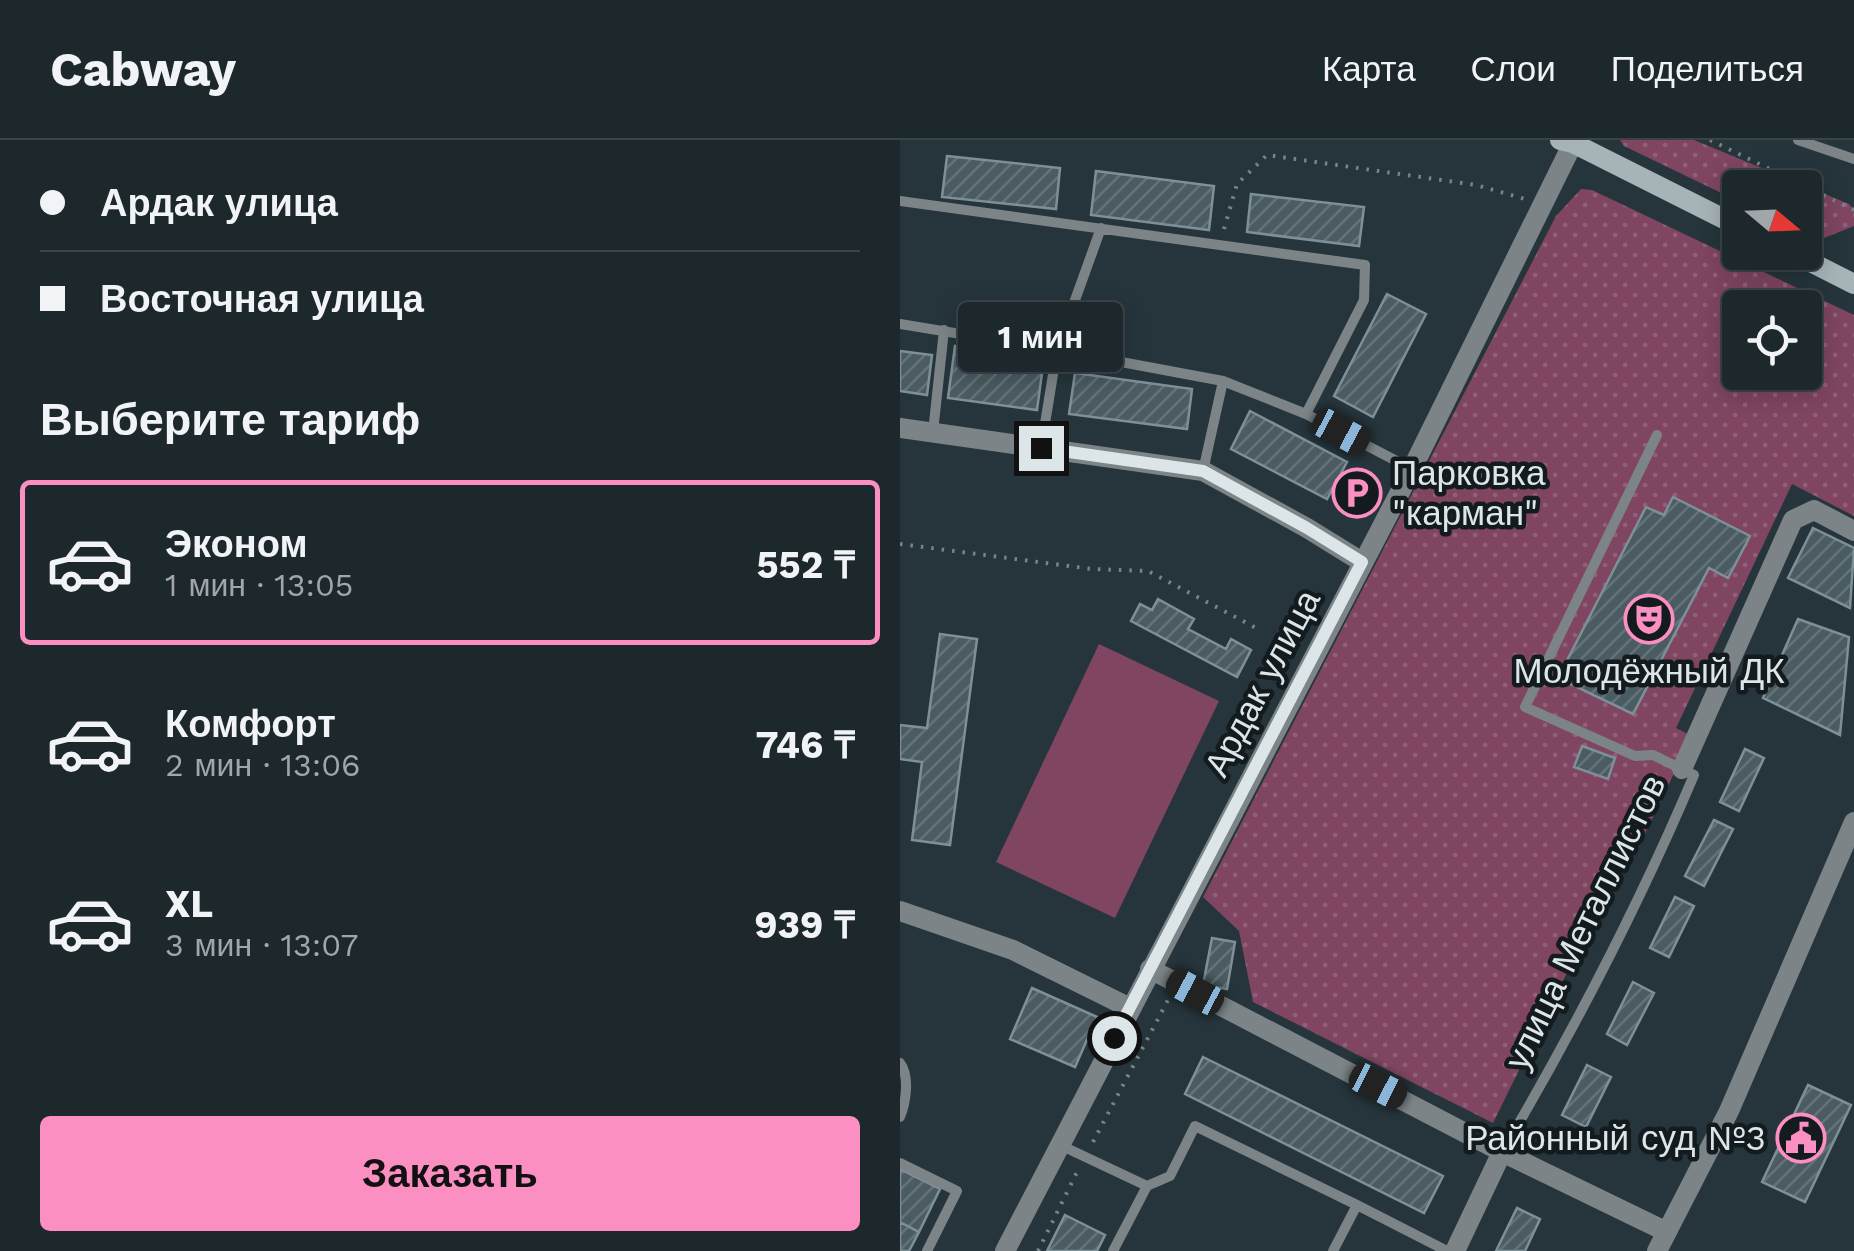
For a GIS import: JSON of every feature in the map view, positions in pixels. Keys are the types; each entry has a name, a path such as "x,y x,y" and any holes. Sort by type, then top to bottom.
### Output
{"main road":[{"path":"1570,141 1722,218"},
{"path":"1822,268 1854,284"}],"street":[{"name":"Ардак улица","path":"1005,1251 1412,469 1544,204 1570,141"},
{"path":"900,428 1203,471 1362,562"},
{"name":"улица Металлистов","path":"1682,770 1793,520 1814,510 1854,531"},
{"path":"1150,969 1502,1152 1662,1242 1730,1111 1854,822"},
{"path":"900,911 1013,950 1130,1008"},
{"name":"улица Металлистов","path":"1455,1251 1502,1152"}],"lane":[{"path":"1798,140 1854,159"},
{"path":"900,201 1365,266 1364,300 1306,414"},
{"path":"1041,448 1057,350 1101,228"},
{"path":"900,324 1223,382 1306,414 1412,469"},
{"path":"932,432 944,330"},
{"path":"1203,471 1223,382"},
{"path":"1656,435 1525,707 1635,756 1653,755 1682,770"},
{"name":"улица Металлистов","path":"1502,1152 1579,1018 1656,865 1694,775 1682,770"},
{"path":"900,1063 905,1070 905,1106 900,1117"},
{"path":"1113,1251 1146,1186 1170,1176 1195,1126 1447,1251"},
{"path":"1059,1144 1146,1186"},
{"path":"900,1163 957,1191 927,1251"},
{"path":"1333,1251 1356,1205"}],"path":[{"path":"1710,140 1854,210"},
{"path":"1220,245 1237,184 1267,154 1476,184 1544,204"},
{"path":"900,544 1092,569 1148,572 1258,629"},
{"path":"1038,1251 1177,983"}],"shaded area":[{"path":"1620,140 1694,140 1767,170 1722,170 1722,193 1624,146"},
{"path":"1581,189 1592,190 1722,252 1722,270 1760,270 1802,290 1722,290 1722,390 1822,390 1822,300 1854,315 1854,516 1792,484 1676,728 1692,736 1640,844 1626,853 1493,1123 1253,1002 1239,931 1203,897 1556,216"},
{"path":"1822,193 1849,204 1854,210 1854,226 1822,239"},
{"path":"1099,644 1219,701 1115,918 996,862"}],"building":[{"path":"947,156 1060,168 1056,209 942,197"},
{"path":"1096,171 1214,186 1209,230 1091,215"},
{"path":"1251,194 1364,207 1359,246 1247,232"},
{"path":"1387,294 1426,314 1373,417 1334,396"},
{"path":"955,346 1044,358 1037,410 948,398"},
{"path":"900,351 932,355 927,395 900,391"},
{"path":"1075,373 1192,389 1187,429 1069,414"},
{"path":"1250,411 1347,462 1327,499 1231,449"},
{"path":"1673,497 1750,536 1728,578 1709,568 1633,714 1558,678 1646,507 1664,515"},
{"path":"1813,528 1854,548 1850,608 1788,578"},
{"path":"1158,599 1194,619 1188,629 1226,649 1231,639 1251,650 1237,677 1131,621 1140,604 1152,610"},
{"path":"1798,619 1849,637 1840,735 1763,698"},
{"path":"940,634 977,639 950,845 912,840 922,762 900,759 900,725 927,728"},
{"path":"1582,746 1615,758 1608,779 1574,767"},
{"path":"1745,749 1764,758 1739,811 1720,802"},
{"path":"1714,820 1733,829 1704,886 1685,876"},
{"path":"1675,897 1694,906 1669,957 1650,948"},
{"path":"1212,938 1235,942 1227,989 1203,985"},
{"path":"1633,982 1654,993 1627,1045 1607,1034"},
{"path":"1032,988 1097,1017 1075,1067 1010,1039"},
{"path":"1203,1057 1443,1176 1424,1213 1185,1094"},
{"path":"1587,1065 1611,1077 1586,1127 1562,1115"},
{"path":"1808,1085 1851,1105 1805,1202 1762,1182"},
{"path":"900,1169 940,1189 919,1232 900,1222"},
{"path":"900,1169 940,1189 919,1232 900,1222"},
{"path":"1517,1208 1540,1219 1525,1251 1496,1251"},
{"path":"1065,1215 1105,1235 1097,1251 1047,1251"},
{"path":"900,1222 919,1232 909,1251 900,1251"},
{"path":"900,1222 919,1232 909,1251 900,1251"}],"place":[{"name":"Парковка \"карман\"","path":"1357,493"},
{"name":"Молодёжный ДК","path":"1649,619"},
{"name":"Районный суд №3","path":"1801,1138"}],"route":[{"path":"1041,448 1203,471 1362,562 1114,1038"}]}
